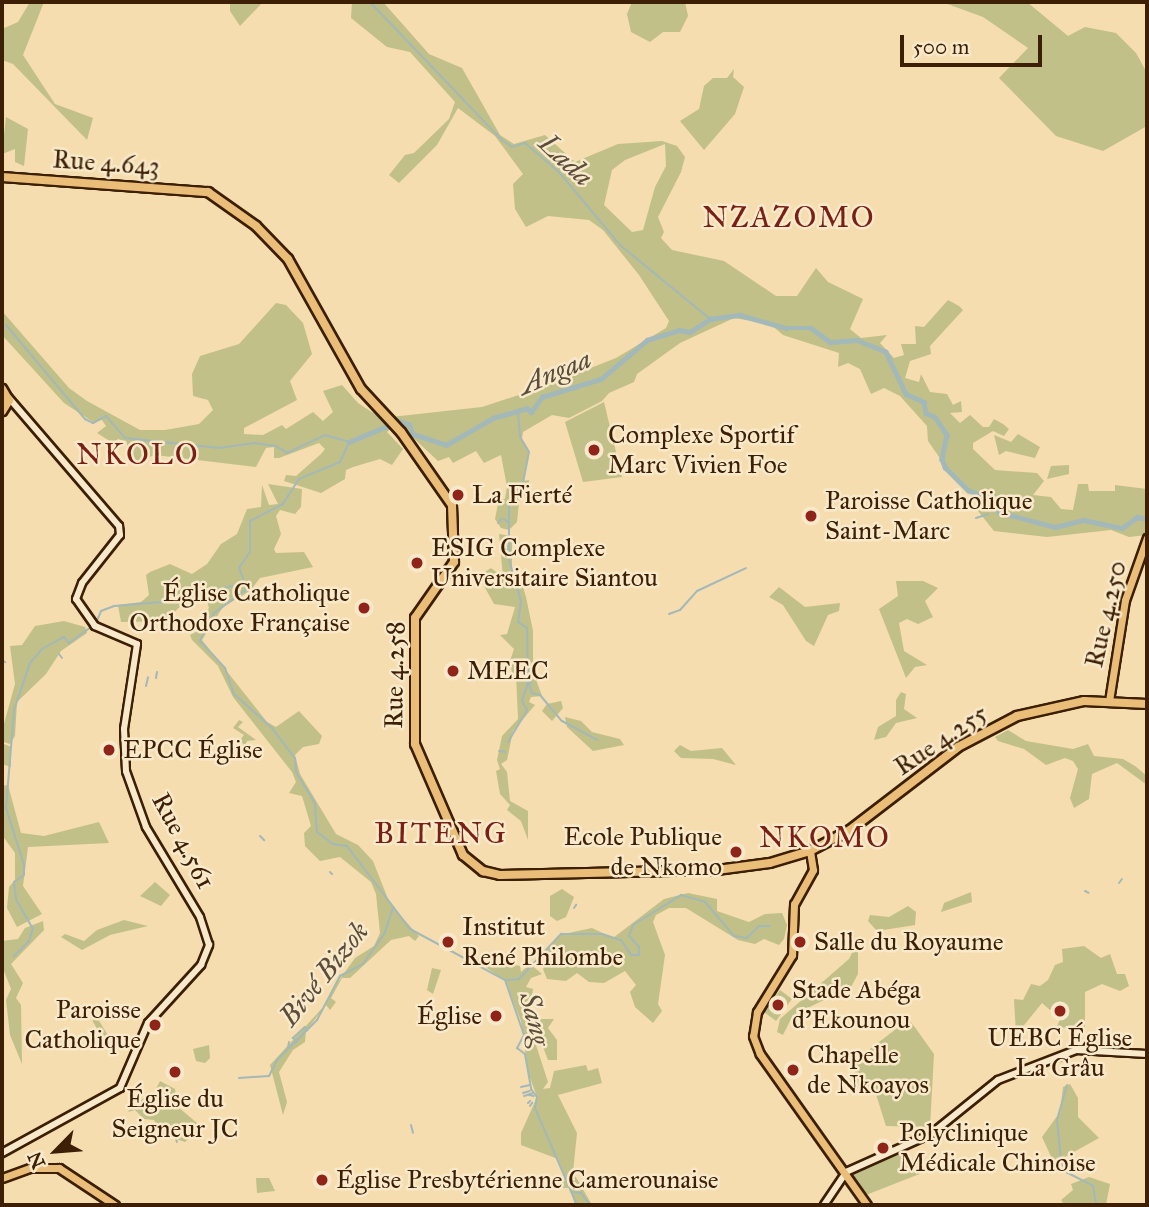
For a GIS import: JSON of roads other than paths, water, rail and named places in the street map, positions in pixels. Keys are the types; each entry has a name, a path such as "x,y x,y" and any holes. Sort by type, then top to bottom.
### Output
{"highway":[{"name":"Rue 4.643","path":"2,177 208,192"},
{"name":"Rue 4.258","path":"208,192 224,200 279,246 314,299 361,389 388,416 449,497 455,514 455,557 415,618 416,749 463,855 474,866 494,874 508,874 732,870 810,851"},
{"name":"Rue 4.255","path":"810,851 855,827 985,731 1036,710 1109,701 1147,704"}],"main road":[{"name":"Rue 4.561","path":"2,388 5,403 20,410 120,529 82,583 76,599 95,626 137,644 124,739 128,778 146,827 197,911 209,945 201,965 148,1023 120,1088 2,1153"},
{"name":"Rue 4.250","path":"1109,701 1125,600 1147,538"},
{"path":"810,851 813,870 794,904 792,956 757,1012 753,1036 760,1054 867,1205"},
{"path":"824,1205 844,1173 931,1134 992,1083 1045,1059 1087,1048 1147,1054"},
{"path":"2,1178 30,1168 59,1168 115,1205"}],"waterway":[{"name":"Lada","path":"370,2 502,140 512,147 525,143 559,172 620,245 710,319"},
{"name":"Angaa","path":"349,442 399,421 409,424 413,434 446,445 493,418 527,408 531,412 542,397 601,379 647,340 679,330 690,332 710,319 740,315 786,328 811,328 830,342 857,340 886,352 906,394 924,402 926,413 935,417 947,435 942,459 945,467 968,490 985,497 993,495 999,512 1055,527 1084,520 1122,528 1137,517 1147,519"},
{"name":"Angaa","path":"6,325 85,419 93,423 106,416 125,438 219,448 255,443 276,446 287,453 325,435 349,442 340,462 299,479 283,504 250,521 250,552 239,568 247,589 214,613 200,641 225,668 234,694 272,728 295,758 296,772 315,804 317,832 333,844 347,846 410,929 505,980 524,1035 517,1048 525,1054 531,1089 537,1097 535,1108 577,1205"},
{"path":"518,412 520,437 529,452 522,487 516,486 509,504 509,560 521,601 518,622 527,628 528,681 532,693 540,695 562,721 597,740"},
{"path":"976,518 988,514"},
{"path":"498,523 501,519"},
{"path":"504,519 509,523"},
{"path":"669,614 680,610 697,591 746,568"},
{"path":"96,623 101,611 114,606 174,601 243,583"},
{"path":"14,956 29,941 33,929 16,899 14,882 24,875 24,865 6,808 14,710 30,663 42,649 64,637 69,643 92,626"},
{"path":"59,654 62,658"},
{"path":"156,678 157,672"},
{"path":"146,686 148,677"},
{"path":"508,742 527,710 522,701 528,682"},
{"path":"499,751 505,752"},
{"path":"260,836 264,840"},
{"path":"1119,883 1122,879"},
{"path":"1085,891 1089,893"},
{"path":"506,980 519,979 561,934 602,934 621,940 631,955 639,955 639,947 629,936 633,925 681,895 705,902 734,936 747,938 759,926 770,926"},
{"name":"Bivé Bizok","path":"239,1078 269,1076 277,1060 317,1020 340,976 363,964 385,932 393,907"},
{"name":"Bivé Bizok","path":"297,1042 293,1038 305,1027 307,1030"},
{"name":"Bivé Bizok","path":"288,1049 289,1042"},
{"path":"521,1087 530,1085"},
{"path":"1067,1085 1057,1119 1061,1161 1066,1172 1093,1186 1096,1205"},
{"path":"523,1093 530,1091"},
{"path":"524,1096 533,1093"},
{"name":"Sang","path":"529,1095 534,1096"},
{"path":"411,1125 413,1133"},
{"name":"Sang","path":"574,1192 581,1193 590,1205"}],"place":[{"name":"Complexe Sportif Marc Vivien Foe","path":"594,450"},
{"name":"La Fierté","path":"458,495"},
{"name":"Paroisse Catholique Saint-Marc","path":"811,516"},
{"name":"ESIG Complexe Universitaire Siantou","path":"417,563"},
{"name":"Église Catholique Orthodoxe Française","path":"364,608"},
{"name":"MEEC","path":"453,671"},
{"name":"EPCC Église","path":"109,750"},
{"name":"Ecole Publique de Nkomo","path":"736,852"},
{"name":"Institut René Philombe","path":"448,942"},
{"name":"Salle du Royaume","path":"800,942"},
{"name":"Stade Abéga d'Ekounou","path":"778,1005"},
{"name":"UEBC Église La Grâu","path":"1060,1011"},
{"name":"Église","path":"496,1016"},
{"name":"Paroisse Catholique","path":"155,1025"},
{"name":"Chapelle de Nkoayos","path":"793,1070"},
{"name":"Église du Seigneur JC","path":"175,1072"},
{"name":"Polyclinique Médicale Chinoise","path":"883,1148"},
{"name":"Église Presbytérienne Camerounaise","path":"322,1180"}],"district":[{"name":"NZAZOMO","path":"789,217"},
{"name":"NKOLO","path":"138,454"},
{"name":"BITENG","path":"441,833"},
{"name":"NKOMO","path":"825,837"}]}
